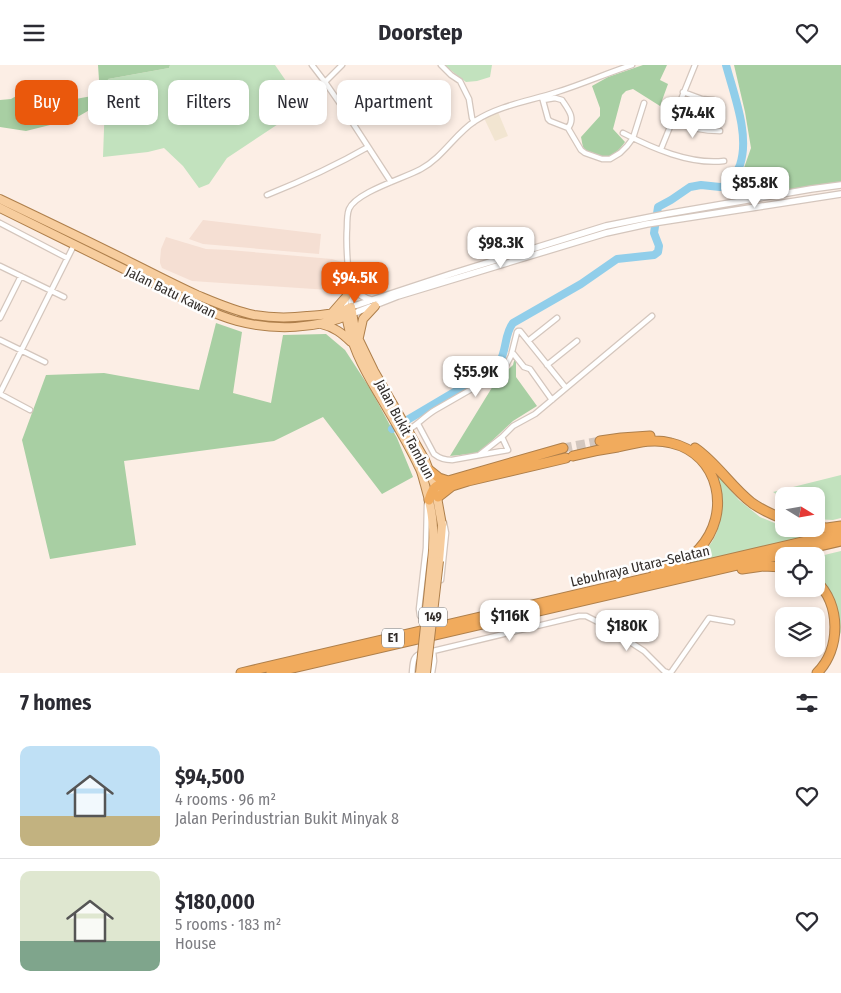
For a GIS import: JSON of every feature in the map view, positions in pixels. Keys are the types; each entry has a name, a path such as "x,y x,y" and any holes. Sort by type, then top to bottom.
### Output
{"highway":[{"path":"600,441 653,435 671,437 682,441 698,450 711,461 752,503 775,515"},
{"path":"563,448 448,481 436,486 432,490 432,496 468,481 643,442 670,442 686,449 697,456 709,471 716,486 718,505 716,521 707,539 696,552 680,562 610,587"},
{"path":"429,470 448,481"},
{"path":"825,528 841,526"},
{"name":"Lebuhraya Utara–Selatan","path":"241,673 841,533"},
{"name":"Lebuhraya Utara–Selatan","path":"271,673 841,541"},
{"path":"684,577 711,575 763,566 775,567"},
{"path":"816,673 826,663 833,651 837,637 838,623 836,610 825,589"},
{"path":"824,673 841,645"}],"main road":[{"name":"Jalan Batu Kawan","path":"0,199 223,307 254,315 273,317 301,317 349,312"},
{"name":"Jalan Batu Kawan","path":"0,208 201,307 237,321 266,327 283,328 319,324 349,312"},
{"path":"332,313 346,297"},
{"path":"319,324 336,329 356,343 363,319 374,303"},
{"name":"Jalan Bukit Tambun","path":"349,312 355,329 356,343 374,371 397,419 429,470 436,486"},
{"name":"Jalan Bukit Tambun","path":"404,431 432,496 441,512 442,529 420,673"},
{"name":"Jalan Bukit Tambun","path":"426,673 436,561 432,496"}],"street":[{"path":"312,65 323,80"},
{"path":"327,80 342,65"},
{"path":"441,65 460,81 469,99 474,122"},
{"name":"Jalan Bukit Tambun","path":"349,312 351,287 346,257 346,237 348,210 356,200 421,169 445,149 462,131 474,122 502,108 543,98 632,65"},
{"path":"661,149 695,65"},
{"path":"327,85 391,182"},
{"path":"683,92 702,99 713,100"},
{"path":"568,128 571,125 572,118 562,100 543,98 548,119 568,128 581,150 602,159 610,159 627,147 633,138 644,103"},
{"path":"672,121 694,129 720,131"},
{"path":"622,133 685,158 714,162 724,161"},
{"path":"267,195 344,161 368,147"},
{"path":"374,303 397,291 606,226 648,217 841,185"},
{"path":"811,189 814,198"},
{"path":"349,312 606,233 647,224 841,194"},
{"path":"0,223 67,258"},
{"path":"30,410 0,394 74,245"},
{"path":"0,266 64,297"},
{"path":"0,318 21,277"},
{"name":"Jalan Bukit Tambun","path":"349,279 346,287 349,312"},
{"path":"351,287 356,293 374,303"},
{"path":"479,455 502,437 512,426 535,414 652,316"},
{"path":"528,341 556,319"},
{"path":"404,431 418,424 430,413 503,371 508,364 518,331 520,331 566,389"},
{"path":"0,340 45,362"},
{"path":"547,365 577,341"},
{"path":"512,352 524,367 530,369 552,399"},
{"path":"418,424 434,453 438,457 452,460 508,450 502,437"},
{"path":"432,496 419,609 420,615 432,619 436,612 446,533 441,512"},
{"path":"412,673 417,654 583,616 598,621 644,651 664,671 670,673 709,618 732,622"},
{"path":"432,673 433,651"}],"shaded area":[{"path":"498,112 508,136 495,141 484,118"},
{"path":"203,220 321,234 319,254 203,244 189,239"},
{"path":"166,237 206,249 332,259 342,262 344,291 192,281 162,268 160,263 161,249"}],"green space":[{"path":"98,65 170,65 169,68 99,80"},
{"path":"170,65 275,65 285,80 259,80 259,125 277,125 227,158 209,184 199,188 183,166 164,148 148,152 103,157 104,125 158,125 158,80 108,79 169,68"},
{"path":"444,65 492,65 490,77 466,82"},
{"path":"643,65 667,65 660,80 668,84 660,106 633,89 626,91 622,95 613,129 625,142 614,154 607,156 598,156 586,151 581,137 600,116 600,108 592,86 608,77"},
{"path":"734,65 841,65 841,183 733,199 751,148"},
{"path":"15,97 15,125 50,125 26,131 0,127 0,100"},
{"path":"88,97 88,111 78,117 78,99"},
{"path":"216,323 242,332 233,393 271,403 283,335 326,334 345,350 371,390 397,438 413,477 382,494 323,417 274,441 124,461 136,545 50,559 22,440 46,375 104,373 199,390"},
{"path":"516,353 516,377 537,406 513,421 479,453 450,456 496,381 513,365"},
{"path":"709,465 739,500 760,517 775,523 775,537 811,537 681,567 709,546 717,532 722,506 719,482"},
{"path":"841,475 841,518 825,520 825,487 793,487"},
{"path":"841,551 841,632 839,636 837,608 825,587 825,555"}],"waterway":[{"path":"392,429 495,367 502,358 508,332 513,323 581,284 617,259 654,255 658,252 659,246 654,233 658,207 690,187 701,185 728,186 740,165 743,141 740,115 726,65"}],"tunnel":[{"path":"563,448 600,441"}]}
